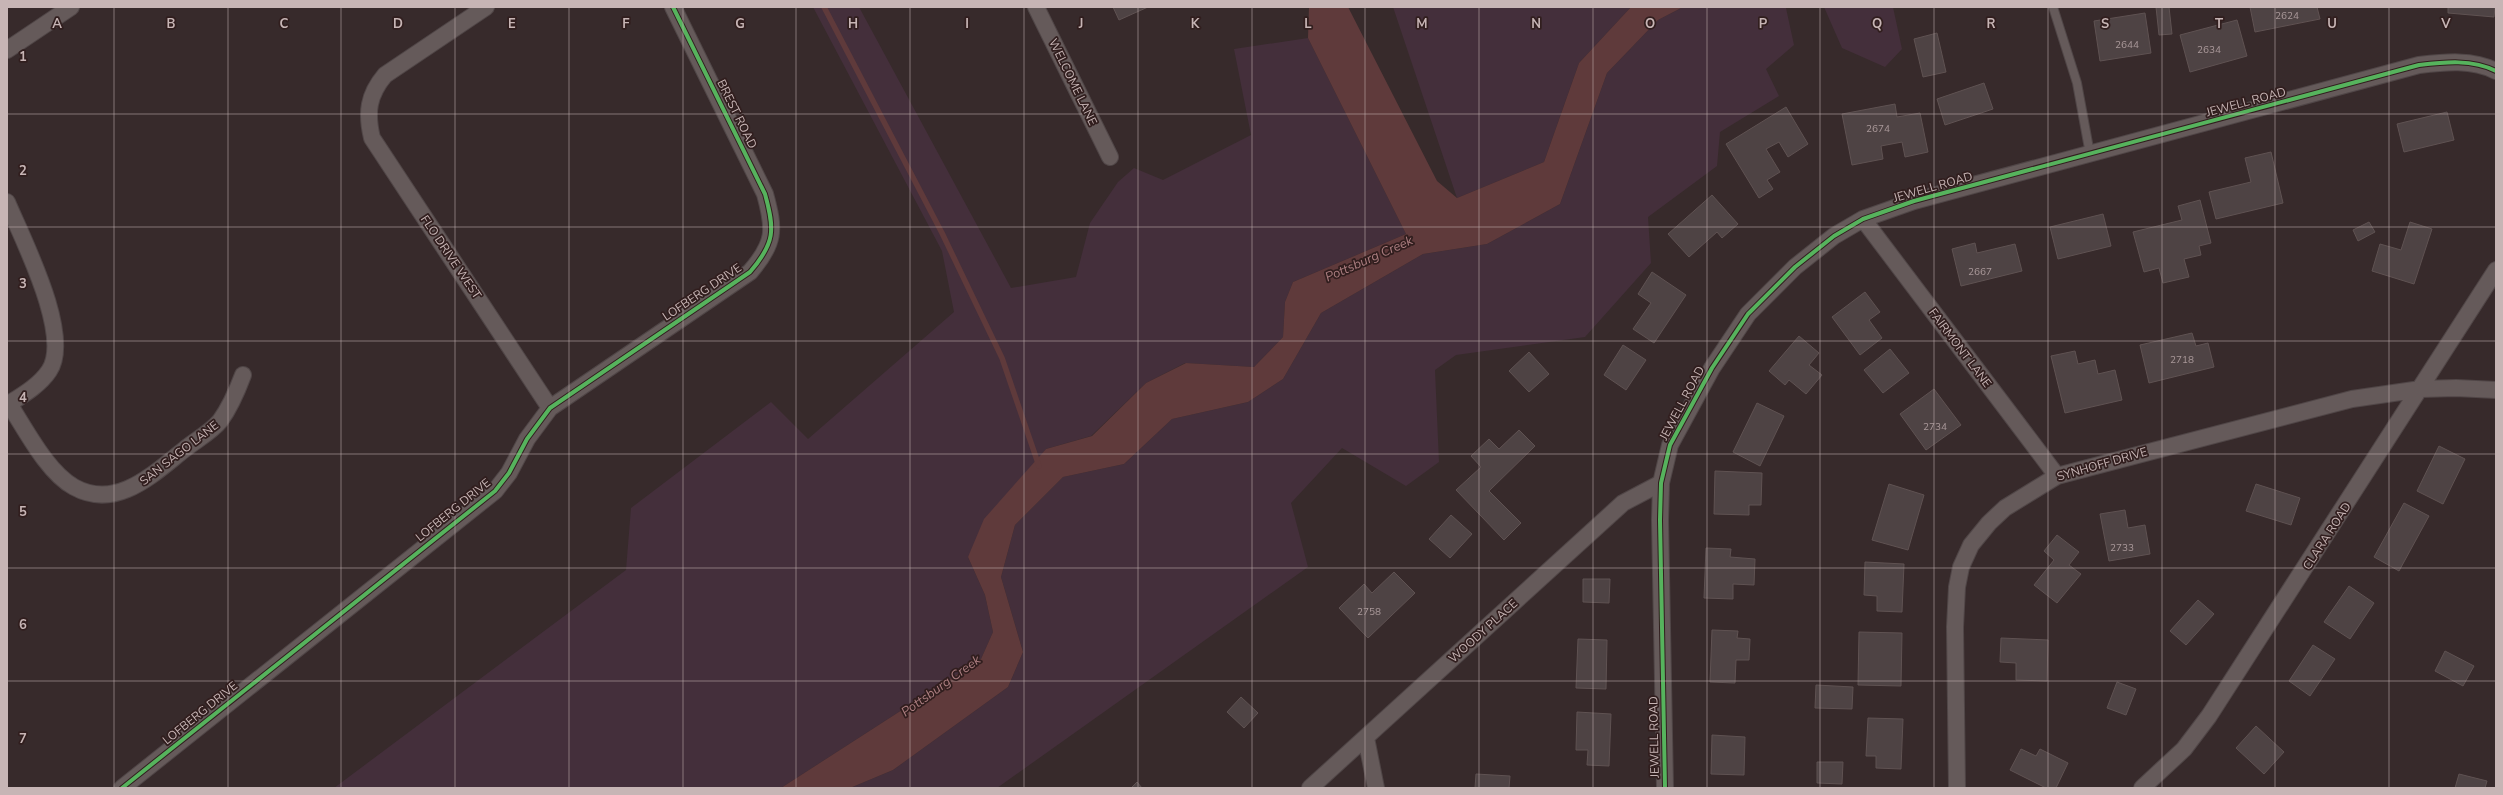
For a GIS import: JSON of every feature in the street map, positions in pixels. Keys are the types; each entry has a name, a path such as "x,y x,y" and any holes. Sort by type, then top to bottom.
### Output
{"street":[{"path":"7,50 71,7"},
{"name":"FLO DRIVE WEST","path":"486,7 385,75 376,86 370,101 368,118 372,138 550,408"},
{"name":"BREST ROAD","path":"672,7 765,194 771,214 772,233"},
{"name":"WELCOME LANE","path":"1036,7 1110,157"},
{"name":"JEWELL ROAD","path":"1665,788 1661,483 1670,445 1712,368 1748,314 1795,267 1834,236 1863,219 1914,201 2419,66 2446,62 2468,63 2496,71"},
{"path":"7,202 44,291 54,323 56,340 55,354 50,370 39,382 8,405"},
{"name":"FAIRMONT LANE","path":"1863,219 2057,476"},
{"name":"LOFBERG DRIVE","path":"122,788 496,491 509,473 527,439 550,408 750,272 766,253 772,233"},
{"name":"CLARA ROAD","path":"2142,788 2184,749 2209,716 2421,389 2496,270"},
{"name":"SAN SAGO LANE","path":"8,405 56,475 75,488 96,493 116,493 137,486 219,422 232,404 243,375"},
{"name":"SYNHOFF DRIVE","path":"1957,788 1955,627 1957,587 1961,567 1971,546 1988,523 2005,508 2057,476 2352,398 2421,389 2456,388 2496,390"},
{"name":"WOODY PLACE","path":"1310,788 1623,504 1661,483"},
{"path":"1366,738 1376,788"}],"lane":[{"path":"2053,7 2077,83 2090,154"}],"shaded area":[{"path":"813,7 859,7 1011,288 1076,277 1090,223 1118,182 1134,168 1163,180 1251,135 1234,49 1308,38 1406,234 1293,282 1285,302 1283,337 1254,367 1185,363 1146,383 1091,436 1046,449 968,557 985,595 993,632 981,659 781,788 334,788 626,570 631,508 771,402 808,439 954,312 942,251"},
{"path":"1393,7 1631,7 1579,63 1544,162 1457,198"},
{"path":"1683,7 1796,7 1786,8 1794,45 1766,69 1779,96 1720,132 1717,166 1648,217 1651,263 1585,337 1456,355 1435,370 1439,462 1406,486 1342,448 1291,503 1308,567 997,788 850,788 893,770 1008,687 1023,652 1001,577 1015,525 1063,477 1124,464 1172,419 1248,402 1283,379 1321,313 1423,254 1487,244 1560,204 1607,73 1658,20"},
{"path":"1824,7 1893,7 1902,49 1885,67 1842,48"}],"water":[{"name":"Pottsburg Creek","path":"1309,7 1348,7 1437,181 1457,198 1544,162 1579,63 1631,7 1683,7 1658,20 1607,73 1560,204 1487,244 1423,254 1321,313 1283,379 1248,402 1172,419 1124,464 1063,477 1015,525 1001,577 1023,652 1008,687 893,770 850,788 781,788 981,659 993,632 985,595 968,557 984,519 1046,449 1092,436 1146,383 1186,363 1254,367 1283,337 1285,302 1293,282 1406,234 1308,38"}],"building":[{"path":"1113,7 1148,7 1119,20"},
{"path":"2156,7 2169,7 2172,34 2159,35"},
{"path":"2250,7 2317,7 2320,19 2255,32"},
{"path":"2448,7 2495,7 2494,17 2448,13"},
{"path":"2145,13 2151,53 2100,61 2094,21"},
{"path":"2237,20 2247,56 2190,72 2180,35"},
{"path":"1937,33 1946,72 1923,77 1914,39"},
{"path":"1984,83 1993,109 1945,125 1937,99"},
{"path":"1895,104 1897,117 1920,113 1928,152 1905,157 1902,142 1881,146 1883,159 1852,165 1842,114"},
{"path":"1786,107 1808,144 1788,157 1779,142 1766,149 1780,172 1767,180 1773,189 1759,198 1726,144"},
{"path":"2447,112 2454,140 2404,152 2397,124"},
{"path":"2271,152 2283,203 2216,219 2209,192 2251,182 2245,158"},
{"path":"1712,195 1738,224 1722,238 1717,232 1689,257 1668,234"},
{"path":"2200,200 2211,243 2199,246 2201,255 2184,259 2189,277 2163,283 2159,268 2144,272 2133,232 2182,220 2178,206"},
{"path":"2103,214 2111,246 2058,259 2050,227"},
{"path":"2369,222 2375,232 2358,241 2353,230"},
{"path":"2410,222 2432,229 2414,284 2372,271 2380,244 2401,250"},
{"path":"1975,243 1977,253 2015,244 2022,271 1961,286 1952,249"},
{"path":"1652,272 1686,295 1654,343 1633,329 1651,303 1638,294"},
{"path":"1865,292 1880,312 1869,320 1882,338 1860,355 1832,317"},
{"path":"2192,333 2196,346 2208,343 2214,367 2149,383 2140,345"},
{"path":"1799,336 1819,353 1809,365 1822,375 1806,394 1789,380 1785,385 1769,371"},
{"path":"1623,345 1646,360 1626,390 1604,375"},
{"path":"1890,349 1909,373 1883,393 1864,370"},
{"path":"2075,351 2078,364 2095,360 2098,374 2115,370 2122,400 2065,413 2051,356"},
{"path":"1529,352 1549,374 1529,392 1509,371"},
{"path":"1934,389 1961,425 1926,450 1900,414"},
{"path":"1757,403 1784,416 1760,466 1733,452"},
{"path":"1519,430 1535,446 1489,491 1521,523 1504,540 1456,490 1481,467 1471,456 1489,439 1499,449"},
{"path":"2439,446 2465,459 2443,504 2417,491"},
{"path":"1715,471 1762,473 1761,505 1749,505 1749,515 1714,514"},
{"path":"1889,484 1924,495 1908,550 1872,540"},
{"path":"2256,484 2300,498 2291,525 2246,511"},
{"path":"2404,503 2429,516 2399,571 2374,557"},
{"path":"2125,510 2128,528 2145,525 2150,554 2109,561 2100,514"},
{"path":"1451,515 1472,534 1450,558 1429,539"},
{"path":"2057,535 2079,552 2069,565 2081,574 2057,603 2034,585 2054,560 2044,551"},
{"path":"1706,548 1731,549 1730,557 1755,559 1754,585 1733,584 1733,599 1704,598"},
{"path":"1865,562 1904,564 1902,612 1877,611 1877,596 1864,595"},
{"path":"1394,572 1415,593 1368,638 1339,608 1364,584 1372,593"},
{"path":"1583,579 1610,579 1609,603 1583,602"},
{"path":"2349,586 2374,603 2350,639 2324,622"},
{"path":"2198,600 2214,614 2186,645 2170,631"},
{"path":"1712,630 1738,631 1737,638 1750,639 1749,660 1736,660 1735,683 1710,682"},
{"path":"1859,632 1902,633 1901,686 1858,685"},
{"path":"2001,638 2048,640 2047,681 2016,680 2016,663 2000,662"},
{"path":"1578,639 1607,640 1606,689 1576,688"},
{"path":"2313,645 2335,659 2310,696 2289,681"},
{"path":"2445,651 2474,666 2463,686 2435,671"},
{"path":"2117,682 2136,689 2126,715 2107,708"},
{"path":"1816,685 1853,687 1852,709 1815,708"},
{"path":"1241,697 1258,713 1244,728 1227,712"},
{"path":"1577,712 1611,714 1609,766 1587,765 1588,750 1576,750"},
{"path":"1868,718 1903,719 1901,769 1876,768 1876,756 1866,756"},
{"path":"2256,726 2284,752 2264,774 2236,748"},
{"path":"1712,735 1745,737 1744,775 1711,774"},
{"path":"2021,749 2036,756 2040,749 2068,763 2056,788 2046,788 2010,770"},
{"path":"1817,762 1843,762 1842,784 1817,783"},
{"path":"1476,774 1510,776 1509,788 1475,788"},
{"path":"2459,774 2487,781 2485,788 2455,788"},
{"path":"1137,782 1142,788 1131,788"}],"waterway":[{"path":"824,7 942,233 1002,358 1039,466"}],"cycle path":[{"path":"122,788 495,491 509,473 527,439 550,408 750,272 758,262 764,253 771,236 770,217 765,194 673,7"},
{"path":"1665,788 1660,520 1661,483 1670,445 1712,368 1748,314 1795,267 1834,236 1863,219 1914,201 2419,65 2458,62 2487,67 2496,71"}]}
